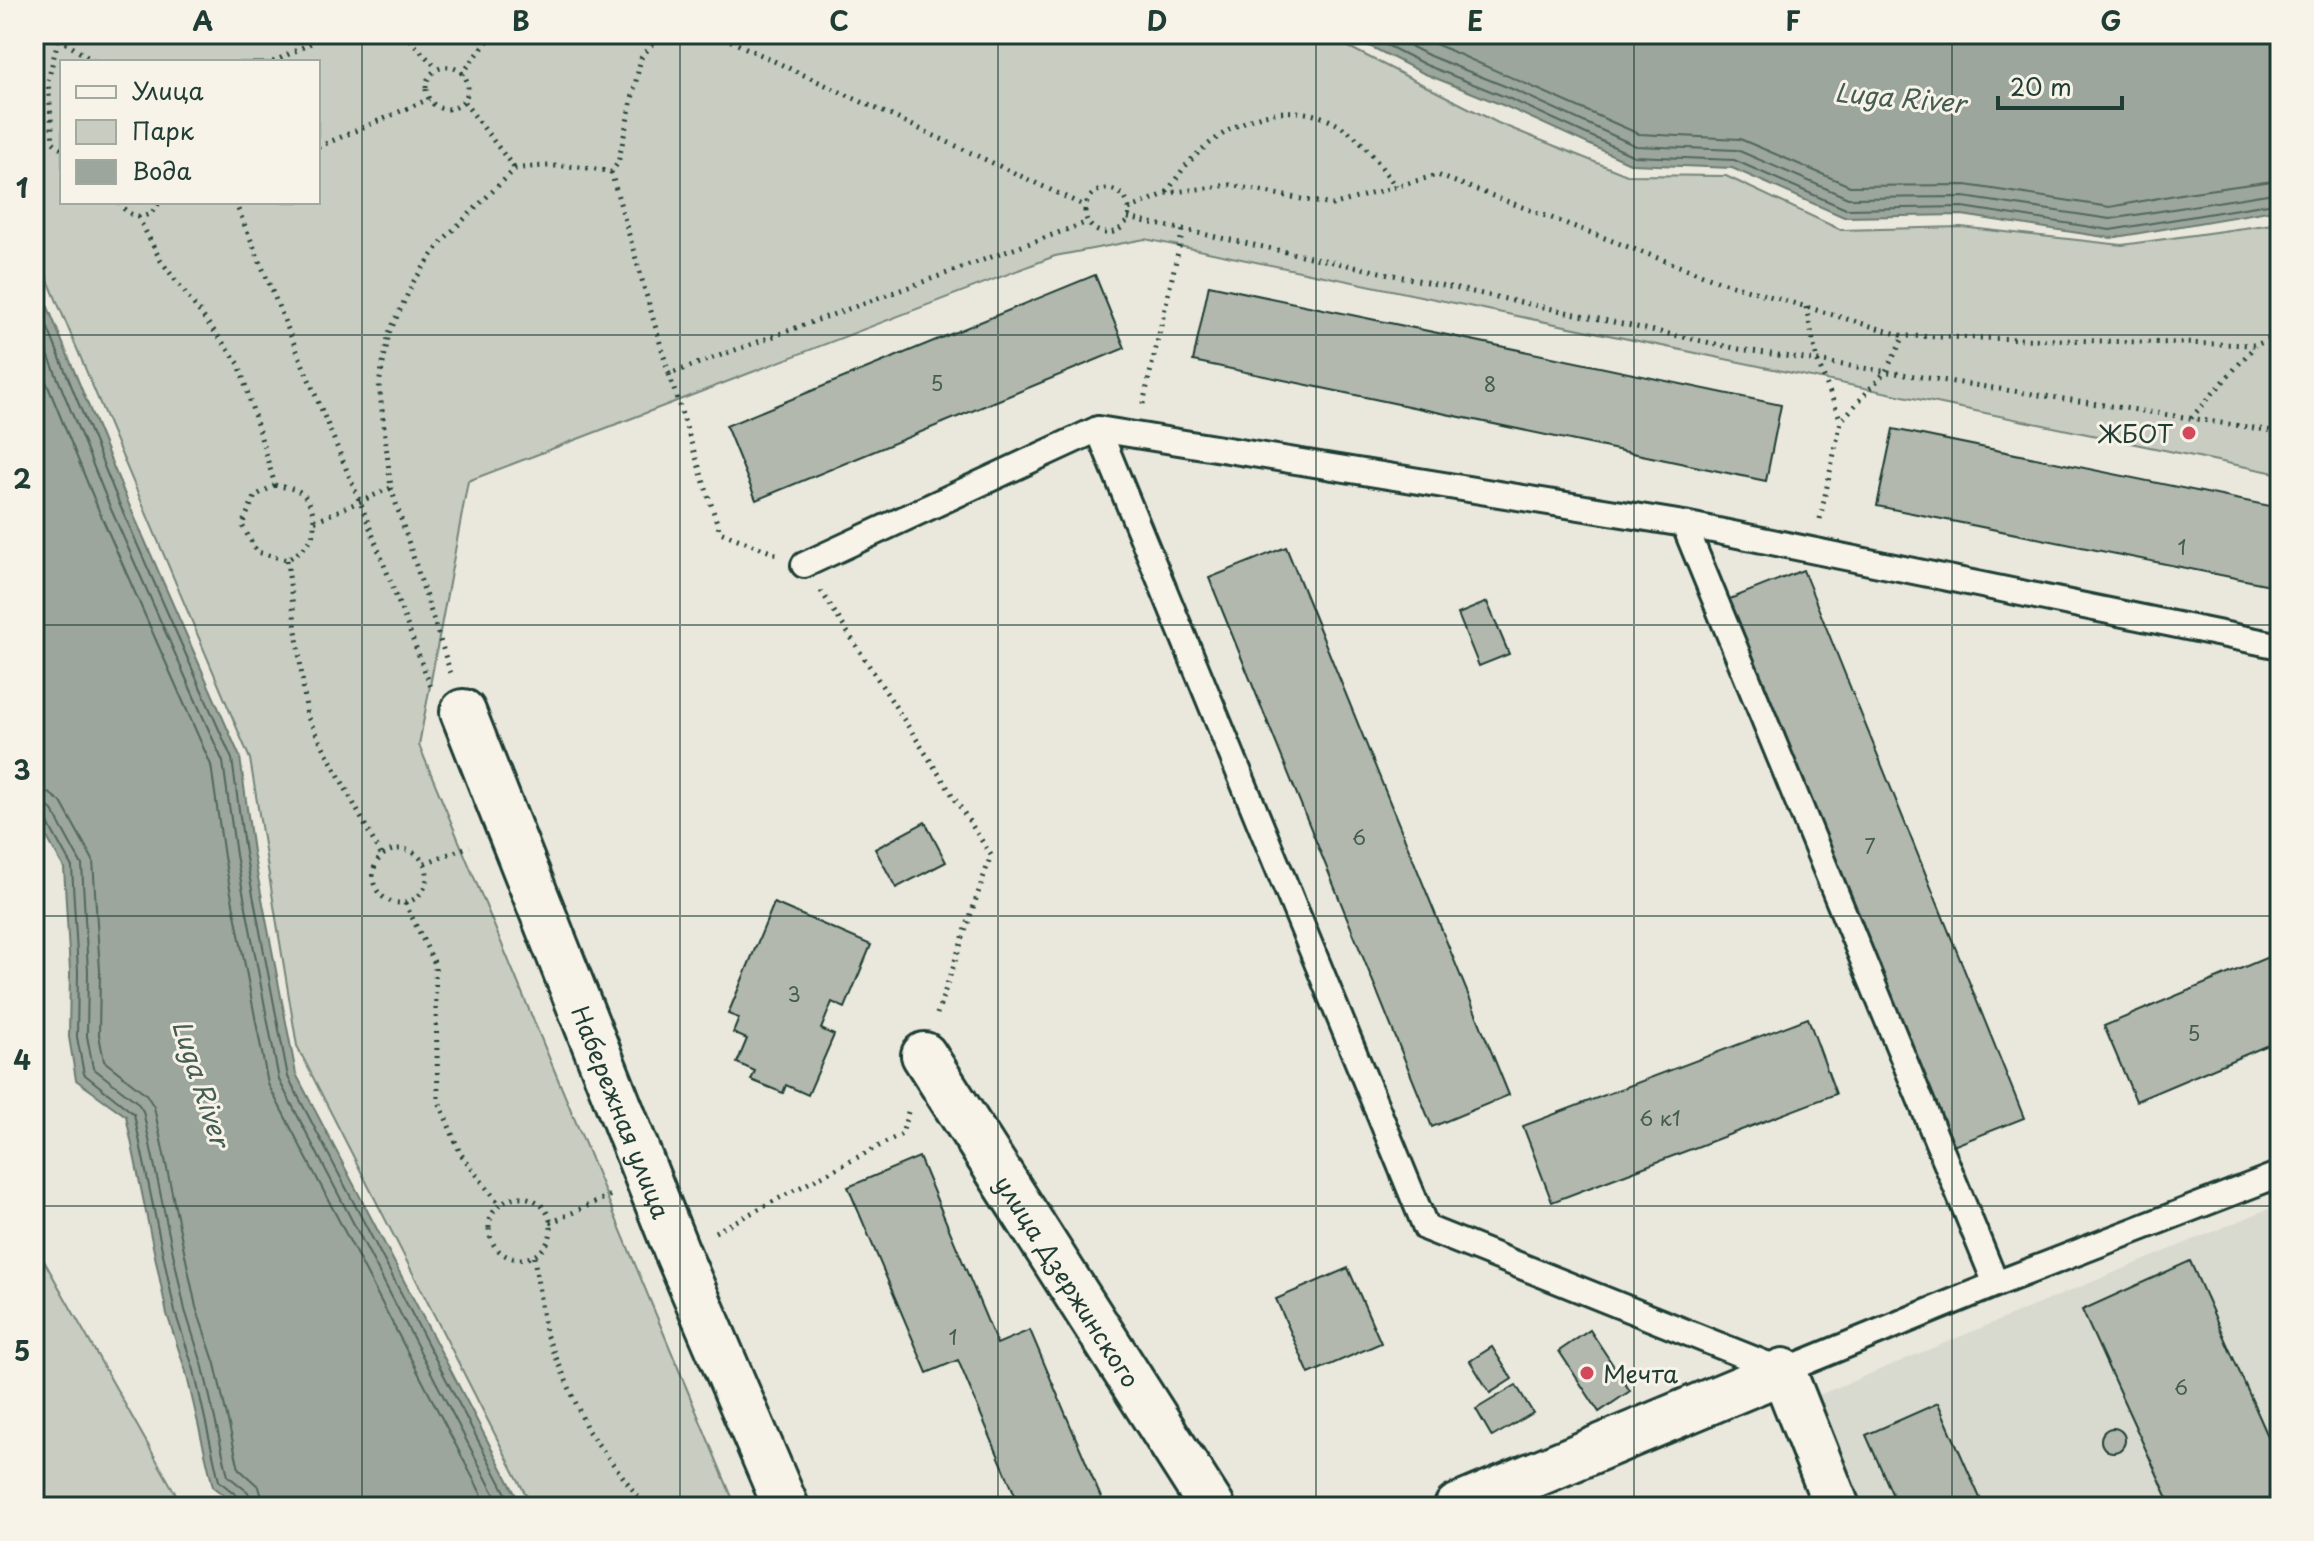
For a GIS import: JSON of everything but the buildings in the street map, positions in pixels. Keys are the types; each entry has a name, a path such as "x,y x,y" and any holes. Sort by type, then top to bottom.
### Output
{"street":[{"name":"Набережная улица","path":"463,712 677,1252 786,1507"},
{"name":"улица Дзержинского","path":"924,1055 1212,1507"},
{"path":"1457,1507 1783,1371 1837,1507"}],"lane":[{"path":"1098,429 1426,1228 1783,1371 2280,1174"},
{"path":"804,565 1098,429 1684,524 2280,646"},
{"path":"1684,524 1996,1284"}],"path":[{"path":"52,34 92,60"},
{"path":"277,60 311,43 321,34"},
{"path":"404,34 437,68 452,68 468,82 464,102 456,108 445,110 429,99 427,81 437,68"},
{"path":"462,74 493,34"},
{"path":"611,172 618,163 641,58 660,34"},
{"path":"716,34 1085,206"},
{"path":"58,40 48,81 53,142 60,148"},
{"path":"320,146 429,99"},
{"path":"464,102 515,169"},
{"path":"1167,193 1192,159 1231,128 1271,112 1324,116 1355,136 1396,187"},
{"path":"463,712 391,488 379,384 389,333 414,281 443,240 515,169 530,166 611,172"},
{"path":"611,172 669,374 720,532 804,565 991,855 924,1055 902,1134 677,1252"},
{"path":"1129,209 1167,193 1230,185 1332,205 1437,175 1719,281 1904,336 2256,345 2280,335"},
{"path":"1104,188 1120,193 1126,200 1128,218 1122,228 1112,233 1100,233 1088,222 1085,206 1088,198 1104,188"},
{"path":"120,204 128,214 138,217 148,215 158,204"},
{"path":"138,217 161,261 239,364 275,485"},
{"path":"1128,218 1739,349 2280,432"},
{"path":"669,374 1088,222"},
{"path":"1136,435 1183,230"},
{"path":"1806,307 1817,360 1841,421"},
{"path":"1813,551 1841,421 1886,371 1904,336"},
{"path":"2191,418 2256,345"},
{"path":"275,485 299,492 310,505 315,521 312,537 301,551 287,560 257,552 242,525 255,496 275,485"},
{"path":"315,521 391,488"},
{"path":"287,560 307,716 381,855"},
{"path":"425,863 477,843"},
{"path":"397,848 414,851 425,863 428,875 423,893 405,903 387,901 378,892 373,873 381,855 397,848"},
{"path":"405,903 435,964 438,1099 460,1153 499,1204"},
{"path":"550,1223 615,1193"},
{"path":"524,1197 537,1201 550,1223 550,1236 544,1248 534,1257 511,1259 493,1245 488,1223 499,1204 511,1198 524,1197"},
{"path":"534,1257 545,1332 588,1431 646,1507"}],"shaded area":[{"path":"2280,1204 2280,1507 1860,1507 1814,1397"}],"green space":[{"path":"34,34 1317,34 1347,46 1498,123 1627,175 1726,176 1841,230 1961,227 2122,245 2280,223 2280,474 1145,239 1055,256 468,481 419,745 736,1507 532,1507 297,1046 250,759 34,247"},
{"path":"34,1243 183,1507 34,1507"}],"water":[{"name":"Luga River","path":"1346,34 2280,34 2280,209 2111,238 1962,215 1844,217 1732,168 1632,164 1505,106 1423,73"},
{"name":"Luga River","path":"34,273 127,500 240,757 253,852 296,1074 522,1507 239,1507 213,1487 186,1372 167,1314 126,1116 76,1080 69,1037 70,971 64,868 34,814"}],"place":[{"name":"ЖБОТ","path":"2189,433"},
{"name":"Мечта","path":"1587,1373"}]}
